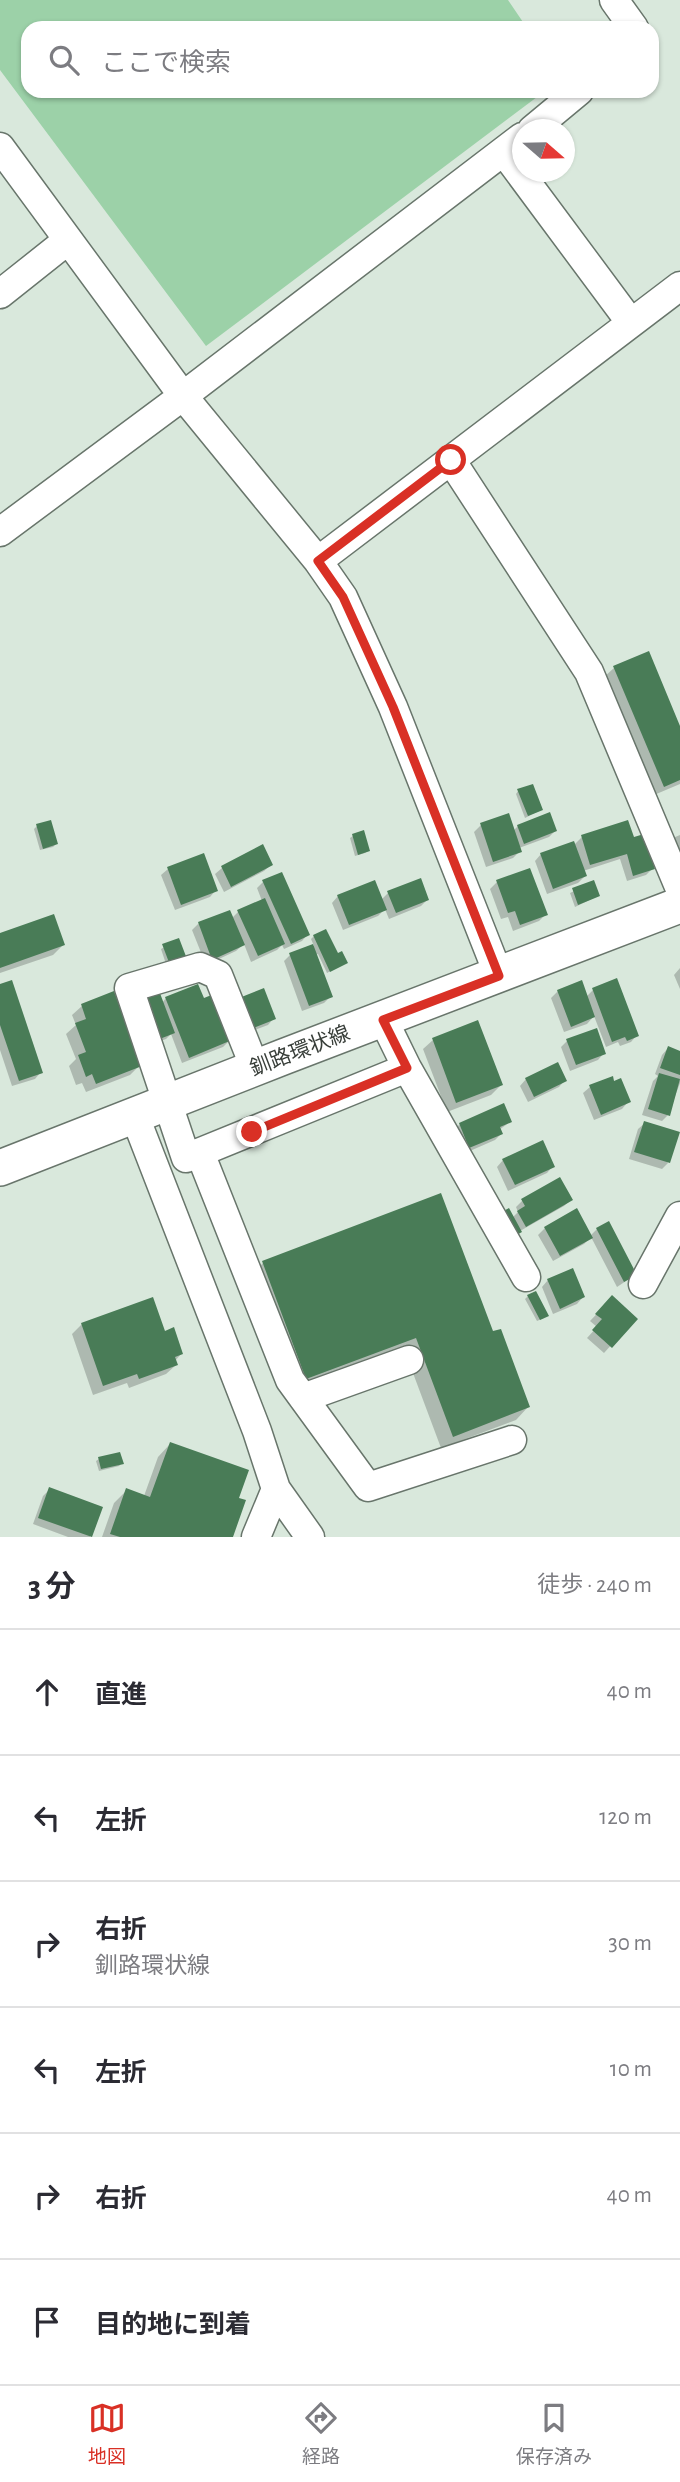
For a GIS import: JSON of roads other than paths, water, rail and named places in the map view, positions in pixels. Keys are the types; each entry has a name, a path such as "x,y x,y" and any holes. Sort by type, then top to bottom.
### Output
{"main road":[{"name":"釧路環状線","path":"0,1168 680,905"}],"lane":[{"path":"614,0 629,21"},
{"path":"545,119 571,98"},
{"path":"0,147 183,397 318,561 343,597 393,707 499,976"},
{"path":"0,532 183,397 512,147"},
{"path":"538,182 631,323"},
{"path":"0,294 68,240"},
{"path":"318,561 680,286"},
{"path":"451,460 589,672 680,889"},
{"path":"255,1068 218,975 200,967 129,988 186,1158 407,1068"},
{"path":"383,1020 407,1068 526,1277"},
{"path":"134,1114 257,1431 276,1489 310,1537"},
{"path":"200,1153 290,1380 368,1487 513,1440"},
{"path":"643,1284 680,1216"},
{"path":"303,1398 409,1360"},
{"path":"256,1537 276,1489"}]}
